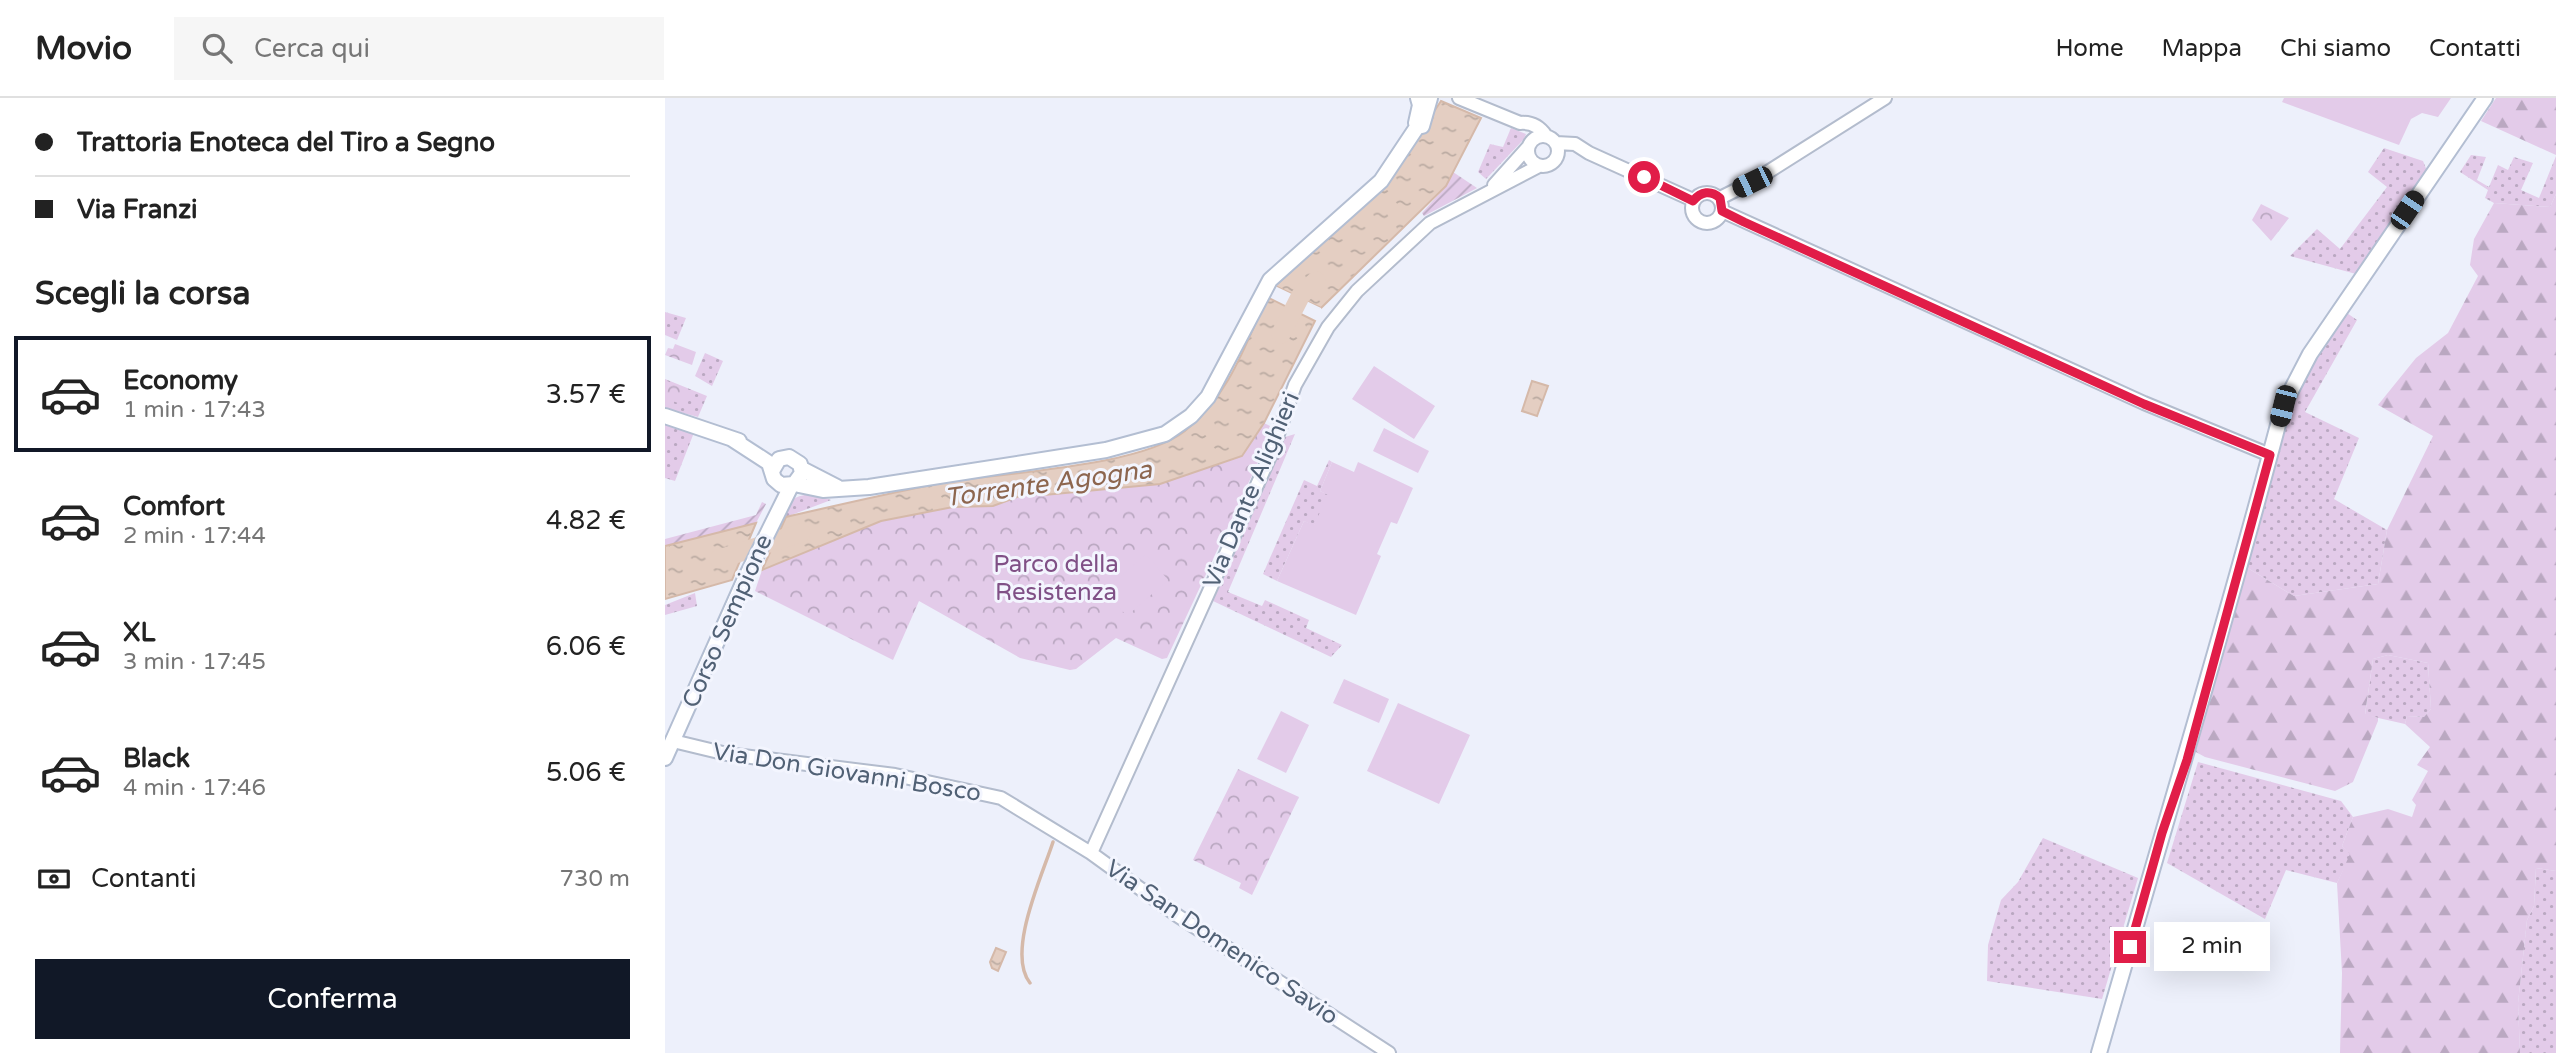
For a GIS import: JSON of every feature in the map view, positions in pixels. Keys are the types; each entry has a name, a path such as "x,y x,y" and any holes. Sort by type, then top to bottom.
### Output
{"main road":[{"path":"1417,98 1420,105 1417,127"},
{"path":"732,439 769,463 773,475 781,485 823,490 1107,450 1165,434 1191,416 1208,397 1270,280 1381,181 1417,127 1427,117 1430,98"},
{"path":"2099,1053 2162,833 2187,760 2283,406 2300,368 2485,98"},
{"path":"665,416 701,426 783,457 794,458 801,469 841,489"},
{"path":"773,475 776,462 783,457"},
{"path":"793,485 801,478 801,469"},
{"name":"Corso Sempione","path":"665,758 771,522 778,491 773,475"},
{"name":"Corso Sempione","path":"771,522 793,485"}],"street":[{"path":"1459,98 1541,129 1551,139 1558,155 1554,162"},
{"path":"1885,98 1752,182 1721,205 1714,221 1701,222 1692,211 1693,201 1706,192 1721,205 2144,404 2270,455"},
{"path":"1520,123 1532,134 1529,156 1539,166"},
{"path":"1492,188 1530,144 1551,139 1575,144 1693,201"},
{"path":"1492,188 1575,153 1589,153"},
{"name":"Via Dante Alighieri","path":"1091,853 1271,454 1295,385 1328,327 1357,290 1430,223 1492,188"},
{"name":"Via Don Giovanni Bosco","path":"673,741 727,754 895,775 974,790 1001,798 1091,853"},
{"name":"Via San Domenico Savio","path":"1091,853 1178,916 1389,1053"}],"green space":[{"path":"2284,98 2451,98 2438,117 2422,113 2411,119 2399,145 2282,102"},
{"path":"2496,98 2556,98 2556,155 2481,121"},
{"path":"1511,128 1526,134 1524,139 1486,179 1478,172 1490,144 1503,147"},
{"path":"2384,148 2423,161 2427,171 2356,274 2290,256 2317,229 2340,249 2387,187 2368,172"},
{"path":"2471,155 2486,157 2477,180 2489,187 2498,165 2508,170 2514,157 2533,163 2521,190 2539,198 2556,156 2556,194 2550,207 2494,203 2485,198 2488,190 2460,172"},
{"path":"1453,172 1477,188 1424,216 1422,213 1446,186"},
{"path":"2556,194 2556,871 2536,868 2534,906 2527,920 2518,1003 2520,1053 2340,1053 2342,973 2337,883 2350,854 2342,846 2353,817 2388,809 2412,817 2416,805 2412,800 2428,771 2417,765 2430,747 2405,724 2407,716 2424,717 2431,709 2428,663 2388,655 2373,659 2365,714 2378,718 2378,721 2353,782 2335,791 2205,757 2194,751 2246,567 2294,596 2378,584 2387,530 2433,436 2378,405 2416,358 2448,333 2478,276 2470,265 2474,239 2494,203 2550,207"},
{"path":"2261,204 2289,218 2271,241 2252,220"},
{"path":"2344,311 2357,320 2305,412 2359,438 2334,499 2387,530 2378,584 2294,596 2246,567 2287,406 2306,368"},
{"path":"665,312 686,318 677,340 665,335"},
{"path":"675,344 696,352 692,365 665,355 668,348 673,349"},
{"path":"705,353 723,361 712,386 695,376"},
{"path":"1374,366 1435,406 1414,439 1352,399"},
{"path":"665,379 707,396 698,417 665,408"},
{"path":"665,380 689,391 683,405 665,398"},
{"path":"665,422 695,430 675,481 665,478"},
{"name":"Parco della Resistenza","path":"1264,423 1274,428 1167,658 1162,659 1116,638 1076,669 1070,670 1020,658 919,601 893,660 755,591 762,570 881,521 953,507 993,505 1031,492 1044,495 1096,489 1242,456"},
{"path":"1384,428 1429,451 1418,473 1373,451"},
{"path":"1295,434 1228,592 1262,606 1265,600 1309,620 1306,628 1342,645 1331,657 1213,601 1285,437"},
{"path":"1329,460 1332,462 1320,491 1329,495 1314,526 1304,521 1277,581 1263,574 1304,480 1317,486"},
{"path":"1332,462 1354,472 1358,462 1413,488 1397,524 1391,522 1377,554 1381,556 1356,615 1277,581 1304,521 1314,525 1328,495 1320,491"},
{"path":"813,494 831,500 786,517 788,506 793,499"},
{"path":"762,502 766,504 756,523 665,546 665,539 756,515"},
{"path":"1146,554 1168,580 1127,616 1104,591"},
{"path":"695,593 697,606 665,615 665,605"},
{"path":"2388,655 2428,663 2431,709 2424,717 2407,716 2405,724 2365,715 2373,659"},
{"path":"1344,679 1389,699 1379,723 1333,703"},
{"path":"1398,703 1470,735 1439,804 1367,771"},
{"path":"1281,711 1309,725 1286,773 1257,759"},
{"path":"2198,762 2341,801 2353,817 2342,846 2351,854 2337,883 2286,870 2265,919 2167,863"},
{"path":"1238,769 1299,797 1252,895 1239,888 1241,883 1193,860"},
{"path":"2043,838 2138,878 2102,999 1987,981 1988,945 2001,900 2018,882"},
{"path":"2536,868 2556,871 2556,1053 2520,1053 2518,1003 2527,920 2534,906"}],"water":[{"path":"1441,101 1481,118 1446,186 1321,308 1275,286 1384,187"},
{"path":"1267,297 1315,321 1264,423 1242,456 1160,484 1044,495 1031,492 993,506 953,507 881,521 762,570 786,517 947,482 1106,460 1164,443 1185,431 1213,403 1234,370"},
{"path":"1532,381 1548,386 1537,416 1522,411"},
{"path":"756,523 732,580 665,599 665,546"},
{"path":"996,948 1006,952 998,971 992,968 990,962"}],"pier":[{"path":"1275,286 1321,308 1322,310 1272,288"}],"waterway":[{"name":"Torrente Agogna","path":"1281,334 1301,295 1316,281"},
{"name":"Torrente Agogna","path":"719,559 801,533"},
{"path":"1030,983 1024,970 1024,934 1028,914 1053,842"}],"route":[{"path":"1644,177 1693,201 1706,192 1716,195 1722,202 1722,211 1744,222 2144,404 2270,455 2187,760 2162,833 2130,947"}]}
